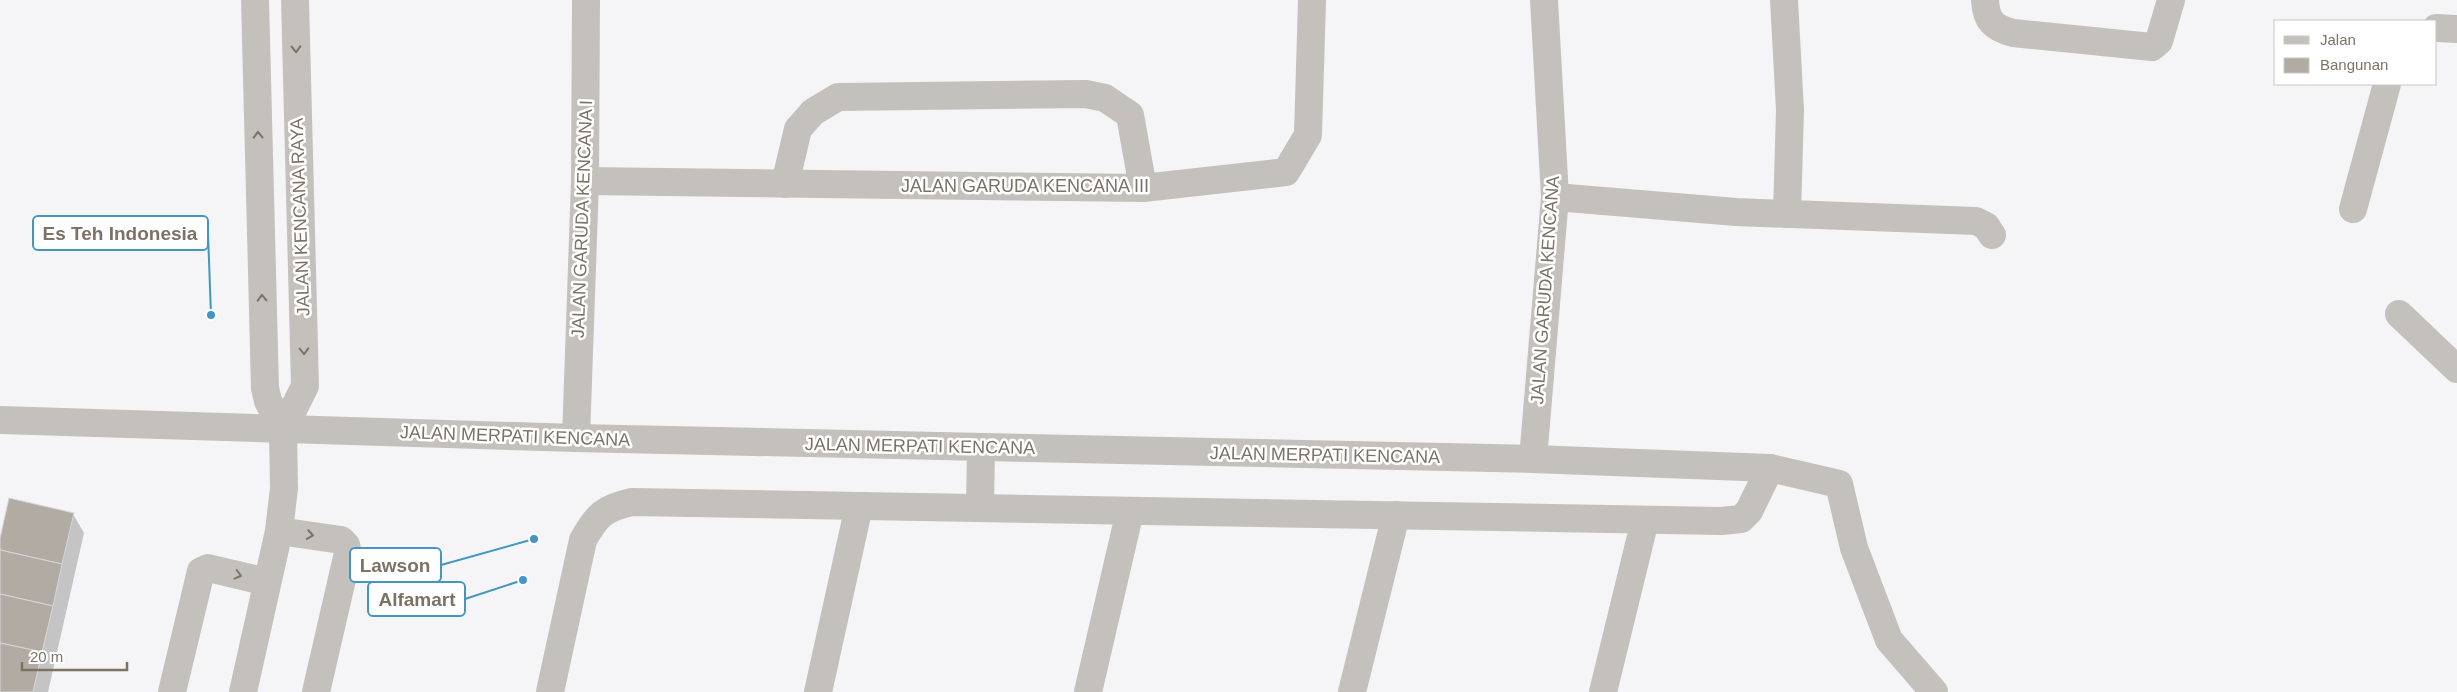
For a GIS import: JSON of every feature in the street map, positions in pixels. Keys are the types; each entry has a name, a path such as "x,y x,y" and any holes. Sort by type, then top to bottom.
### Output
{"street":[{"name":"JALAN KENCANA RAYA","path":"243,692 279,531 284,488 283,430 268,401 265,388 255,0"},
{"name":"JALAN KENCANA RAYA","path":"283,430 305,386 295,0"},
{"name":"JALAN GARUDA KENCANA I","path":"576,438 585,181 586,0"},
{"name":"JALAN GARUDA KENCANA III","path":"585,181 1143,188 1286,172 1308,136 1312,0"},
{"name":"JALAN GARUDA KENCANA","path":"1533,459 1555,197 1544,0"},
{"path":"1784,0 1790,110 1787,214"},
{"path":"1984,0 1989,19 1997,29 2013,33 2152,47 2159,41 2171,0"},
{"path":"2437,28 2457,29"},
{"path":"2353,209 2387,85"},
{"path":"785,184 798,129 813,112 838,97 1086,94 1105,98 1130,115 1143,188"},
{"path":"1555,197 1736,212 1976,221 1986,226 1992,235"},
{"path":"2399,314 2457,369"},
{"name":"JALAN MERPATI KENCANA","path":"0,420 576,438 1533,459 1770,468 1839,484 1854,548 1889,640 1934,692"},
{"path":"980,447 980,508"},
{"path":"550,692 583,540 594,521 610,507 632,502 1644,520 1741,519 1749,511 1770,468"},
{"path":"818,692 859,506"},
{"path":"1088,692 1130,511"},
{"path":"1352,692 1396,515"},
{"path":"1603,692 1644,520"},
{"path":"279,531 341,540 346,545 348,553 316,692"},
{"path":"172,692 201,571 208,568 267,582"}],"building":[{"path":"9,498 74,513 62,564 0,550 0,538"},
{"path":"0,550 62,564 53,606 0,594"},
{"path":"0,594 53,606 42,652 0,643"},
{"path":"0,643 42,652 33,692 0,692"}],"place":[{"name":"Es Teh Indonesia","path":"211,315"},
{"name":"Lawson","path":"534,539"},
{"name":"Alfamart","path":"523,580"}]}
